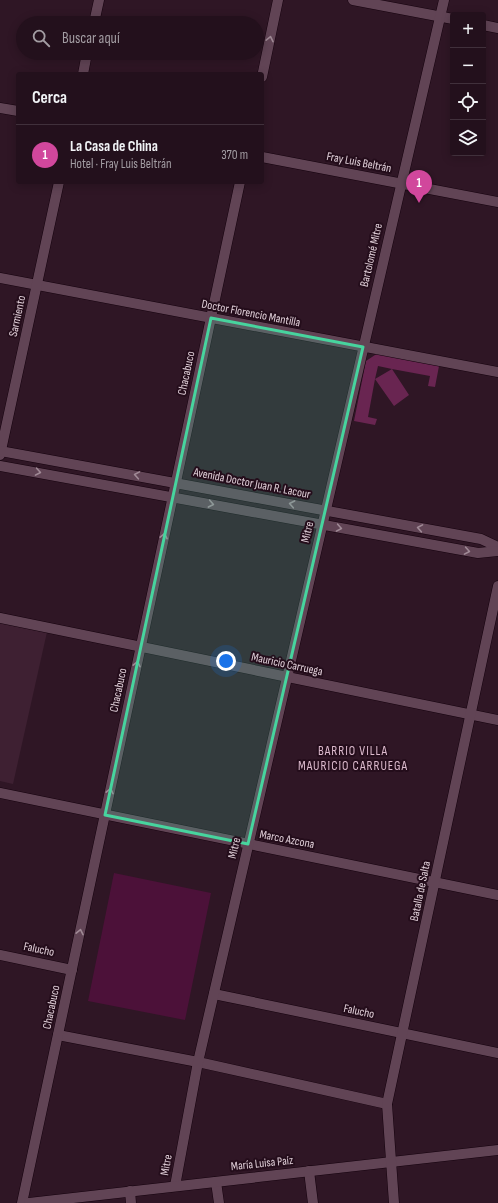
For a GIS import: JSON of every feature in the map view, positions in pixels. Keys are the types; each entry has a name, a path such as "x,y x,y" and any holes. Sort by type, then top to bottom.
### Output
{"street":[{"path":"96,16 99,0"},
{"path":"263,72 278,0"},
{"path":"353,0 450,19"},
{"name":"Bartolomé Mitre","path":"324,517 444,0"},
{"path":"486,26 498,28"},
{"path":"83,72 86,60"},
{"path":"0,108 16,111"},
{"name":"Fray Luis Beltrán","path":"264,157 498,202"},
{"name":"Sarmiento","path":"0,452 59,184"},
{"name":"Chacabuco","path":"22,1203 240,184"},
{"name":"Doctor Florencio Mantilla","path":"0,278 498,372"},
{"name":"Avenida Doctor Juan R. Lacour","path":"0,452 176,482 478,553 498,552"},
{"name":"Avenida Doctor Juan R. Lacour","path":"0,466 173,496 481,539 498,547"},
{"name":"Mitre","path":"175,1186 198,1062 324,517"},
{"name":"Batalla de Salta","path":"394,1203 387,1104 498,586"},
{"name":"Mauricio Carruega","path":"0,618 498,720"},
{"name":"Marco Azcona","path":"0,793 498,895"},
{"name":"Falucho","path":"0,954 72,970"},
{"name":"Falucho","path":"214,994 498,1053"},
{"path":"58,1035 198,1062 387,1104"},
{"name":"María Luisa Paíz","path":"29,1203 498,1150"},
{"path":"309,1171 313,1203"},
{"path":"216,1182 219,1203"},
{"path":"130,1192 131,1203"}],"highlighted area":[{"path":"211,318 363,347 248,844 105,815"}],"shaded area":[{"path":"0,623 47,632 13,784 0,781"},
{"path":"114,873 211,893 185,1020 88,1001"}],"building":[{"path":"378,353 439,366 435,387 428,386 430,376 378,366 368,417 377,419 375,425 354,421 366,361"},
{"path":"392,369 409,395 394,406 375,379"}],"place":[{"name":"La Casa de China","path":"419,203"}],"district":[{"name":"BARRIO VILLA MAURICIO CARRUEGA","path":"353,758"}]}
